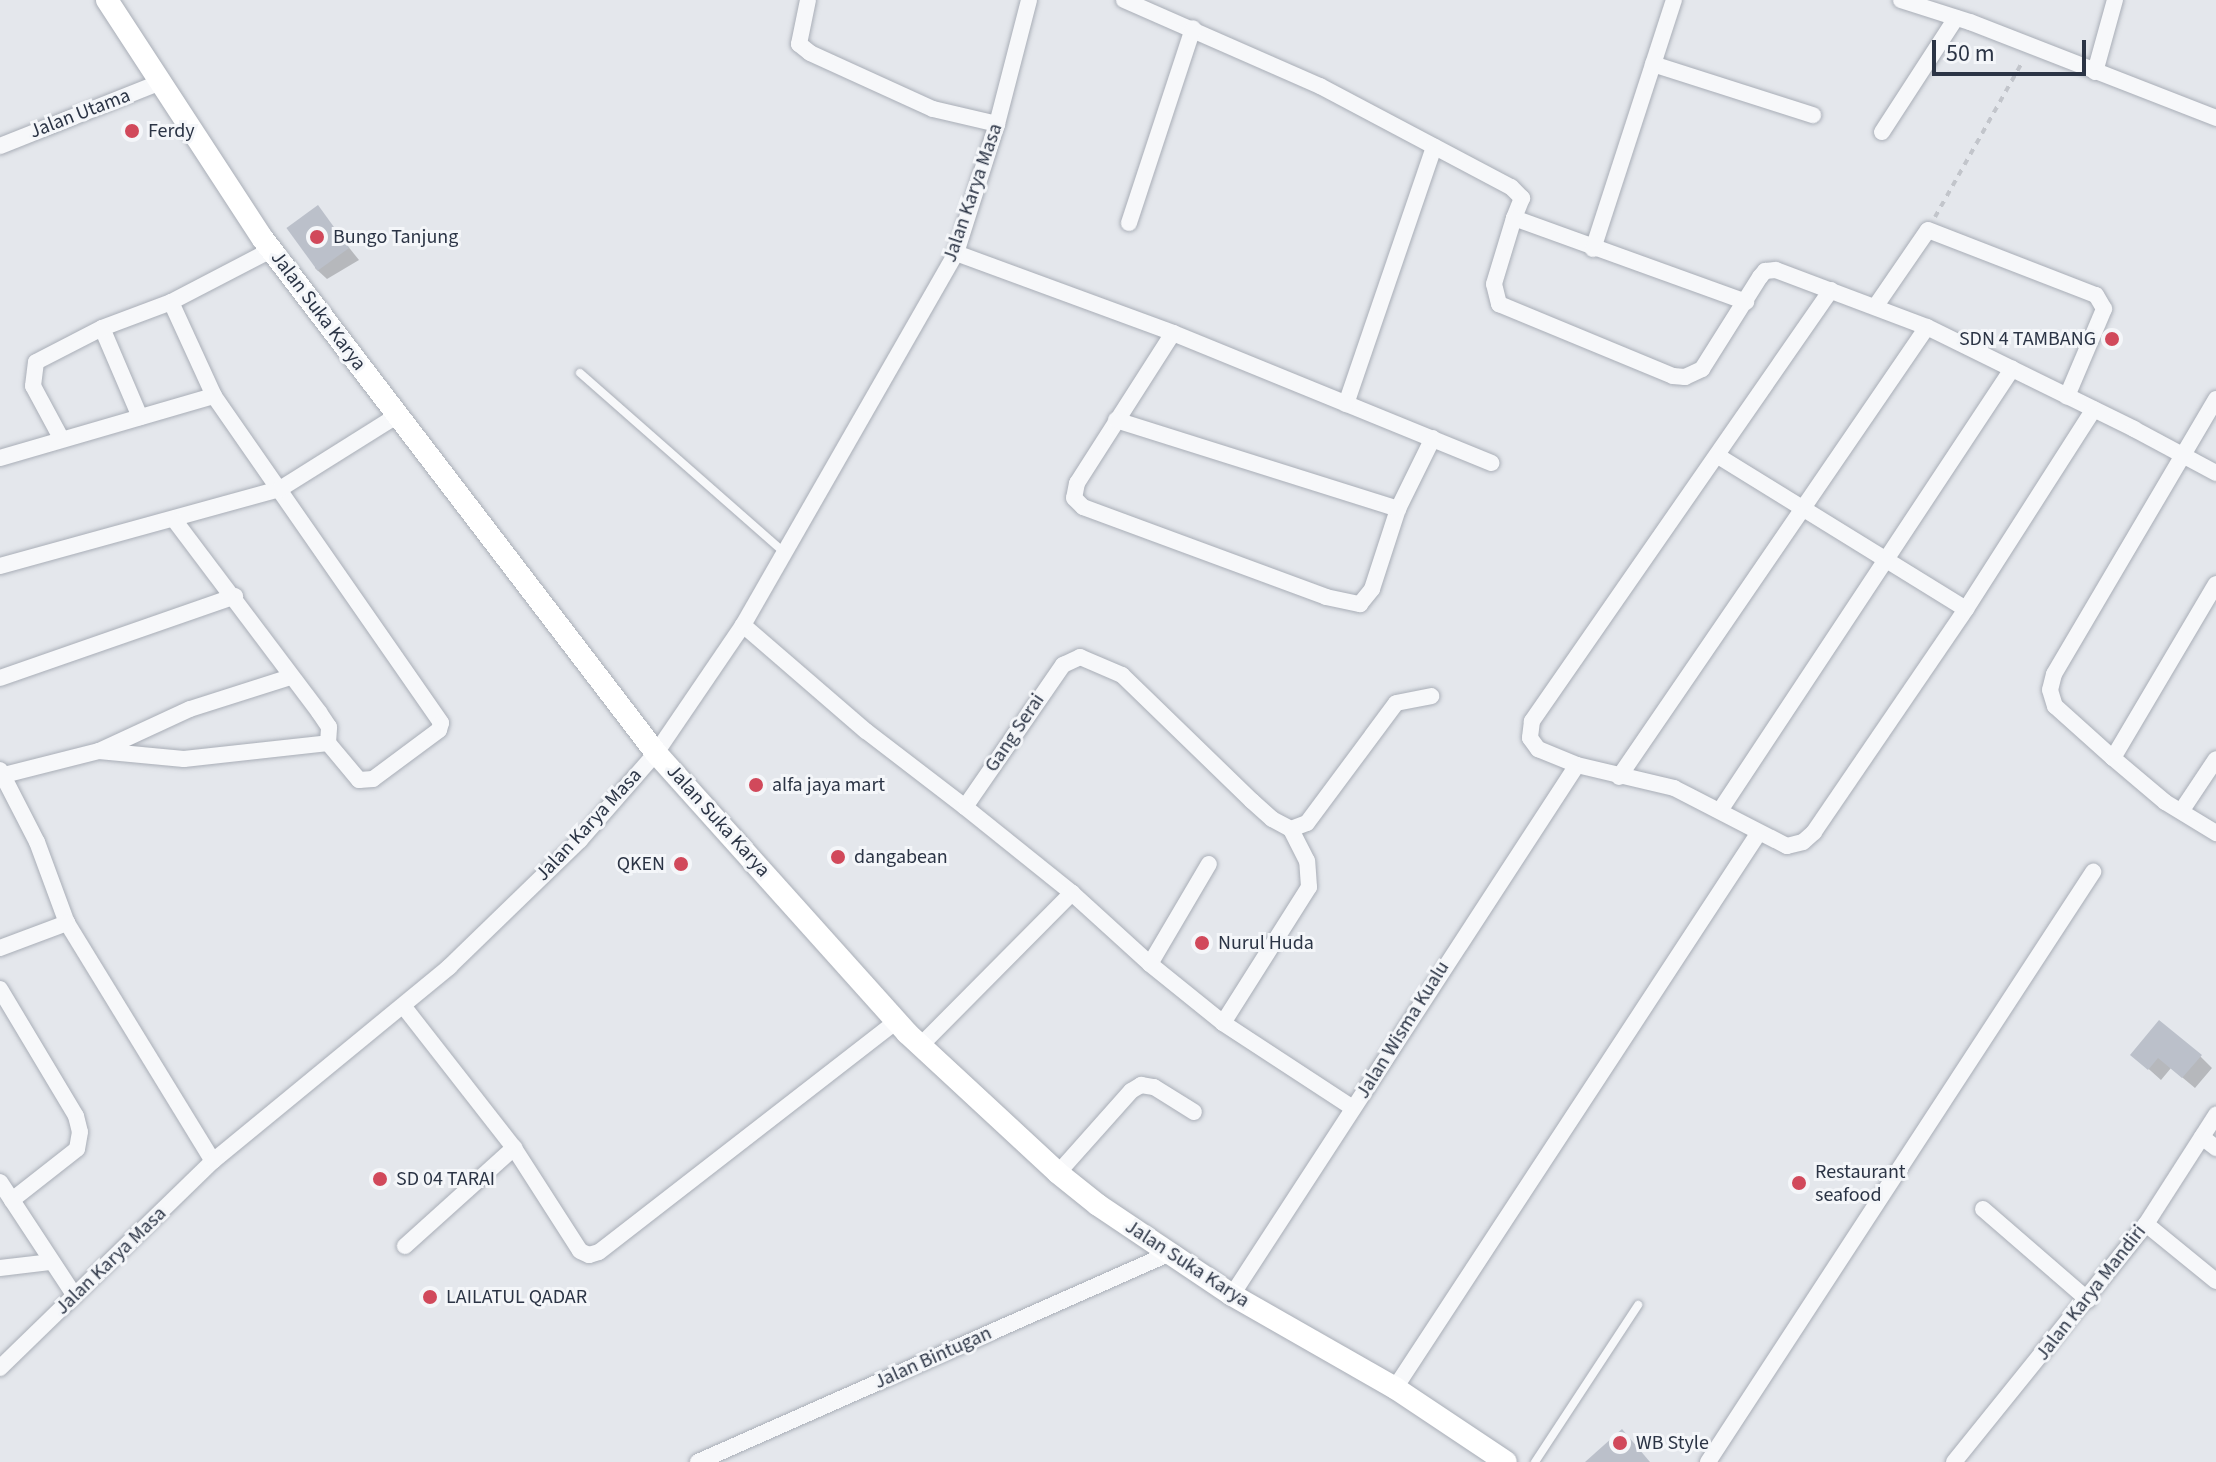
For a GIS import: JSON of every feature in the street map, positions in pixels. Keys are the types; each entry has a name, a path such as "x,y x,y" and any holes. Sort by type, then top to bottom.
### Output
{"main road":[{"name":"Jalan Suka Karya","path":"107,0 271,250 656,753 896,1022 1058,1173 1168,1254 1232,1295 1395,1388 1506,1462"}],"street":[{"path":"808,0 799,44 810,53 933,109 997,124"},
{"name":"Jalan Karya Masa","path":"0,1368 213,1161 351,1045 404,1007 580,840 656,753 743,625 956,253 997,124 1029,0"},
{"path":"1124,0 1320,86 1516,190 1522,202 1514,218 1494,284 1494,294 1499,304 1673,376 1685,377 1702,369 1760,277 1770,269 1927,327 2216,473"},
{"path":"1593,249 1674,0"},
{"path":"1901,0 2031,46 2216,118"},
{"path":"2095,72 2115,0"},
{"path":"1882,132 1956,18"},
{"path":"1129,223 1193,28"},
{"path":"1653,64 1813,115"},
{"name":"Jalan Utama","path":"0,146 161,82"},
{"path":"1346,404 1434,147"},
{"path":"1514,218 1746,302"},
{"path":"1875,307 1928,230 2101,298 2102,315 2067,396"},
{"path":"61,438 33,386 36,362 102,328 171,302 271,250"},
{"path":"956,253 1173,333 1491,463"},
{"path":"1831,290 1532,721 1530,738 1538,749 1577,765 1674,788 1721,809 1758,834 1787,846 1808,839 1966,609 2094,409"},
{"path":"171,302 214,396 441,723 439,730 373,779 359,780 328,743 329,727 290,677 235,596 175,521"},
{"path":"1619,777 1927,327"},
{"path":"102,328 140,417"},
{"path":"1173,333 1077,483 1074,498 1083,507 1335,600 1360,604 1371,592 1398,509 1433,438"},
{"path":"1721,809 2012,369"},
{"path":"0,458 214,396"},
{"path":"2216,399 2051,683 2055,706 2165,802 2216,833"},
{"path":"0,566 175,521 280,489 398,415"},
{"path":"1116,420 1398,509"},
{"path":"1718,456 1966,609"},
{"path":"2113,758 2216,584"},
{"path":"0,678 235,596"},
{"path":"743,625 866,731 1072,893 1150,964 1223,1023 1353,1108"},
{"name":"Gang Serai","path":"965,807 1063,665 1080,657 1122,675 1252,801 1272,819 1291,829"},
{"path":"213,1161 67,923 37,842 1,774 99,751 190,709 290,677"},
{"path":"1223,1023 1309,887 1307,861 1291,829 1307,823 1396,703 1431,696"},
{"path":"99,751 184,759 328,743"},
{"path":"2182,810 2216,759"},
{"name":"Jalan Wisma Kualu","path":"1232,1295 1577,765"},
{"path":"1395,1388 1758,834"},
{"path":"1150,964 1209,864"},
{"path":"1708,1462 2093,872"},
{"path":"920,1046 1072,893"},
{"path":"0,948 67,923"},
{"path":"0,989 76,1116 80,1132 77,1149 12,1200"},
{"path":"404,1007 514,1148 580,1251 593,1254 896,1022"},
{"path":"1058,1173 1131,1091 1141,1085 1154,1087 1194,1112"},
{"name":"Jalan Karya Mandiri","path":"1954,1462 2088,1300 2146,1224 2216,1115"},
{"path":"2202,1137 2216,1148"},
{"path":"405,1246 514,1148"},
{"path":"0,1182 75,1296"},
{"path":"1983,1209 2088,1300"},
{"path":"2146,1224 2216,1281"},
{"name":"Jalan Bintugan","path":"698,1462 1168,1254"},
{"path":"0,1268 50,1262"}],"lane":[{"path":"580,373 785,553"},
{"path":"1535,1462 1638,1305"}],"path":[{"path":"1928,230 2031,46"}],"building":[{"name":"Bungo Tanjung","path":"318,205 349,248 318,271 286,228"},
{"path":"2159,1020 2202,1055 2182,1078 2158,1058 2148,1070 2130,1055"},
{"name":"WB Style","path":"1622,1429 1650,1462 1585,1462"}],"place":[{"name":"Ferdy","path":"132,131"},
{"name":"Bungo Tanjung","path":"317,237"},
{"name":"SDN 4 TAMBANG","path":"2112,339"},
{"name":"alfa jaya mart","path":"756,785"},
{"name":"dangabean","path":"838,857"},
{"name":"QKEN","path":"681,864"},
{"name":"Nurul Huda","path":"1202,943"},
{"name":"SD 04 TARAI","path":"380,1179"},
{"name":"Restaurant seafood","path":"1799,1183"},
{"name":"LAILATUL QADAR","path":"430,1297"},
{"name":"WB Style","path":"1620,1443"}]}
